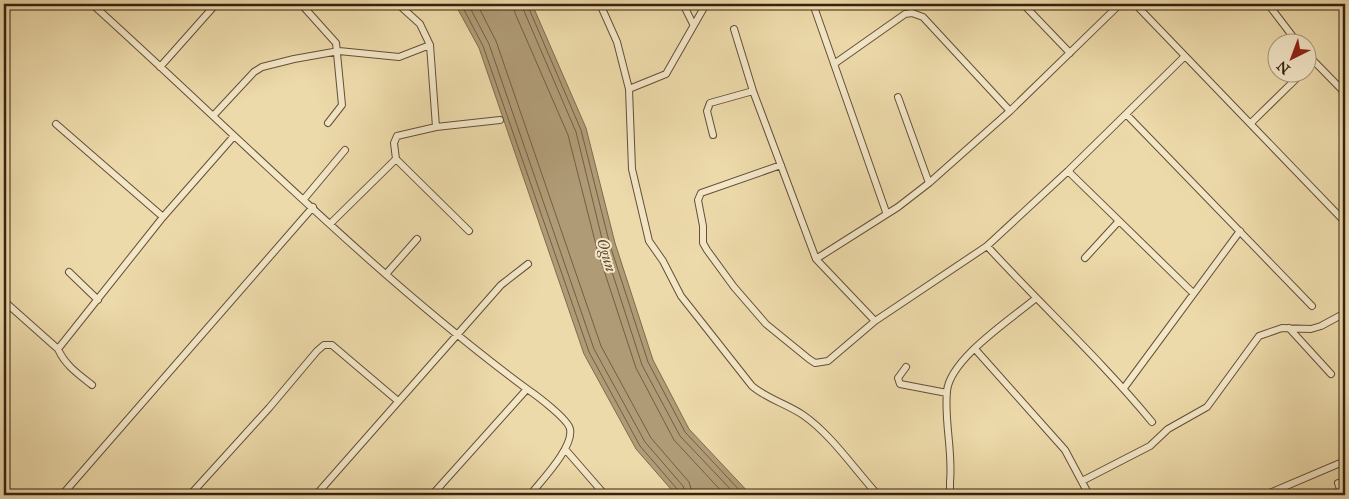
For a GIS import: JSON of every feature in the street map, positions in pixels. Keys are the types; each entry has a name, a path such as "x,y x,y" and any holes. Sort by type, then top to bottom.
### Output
{"street":[{"path":"92,4 312,207 458,334 570,426 565,449 530,495"},
{"path":"160,67 216,4"},
{"path":"301,4 333,38 338,52 342,105 328,122"},
{"path":"398,4 420,24 430,45 436,127"},
{"path":"600,4 617,42 629,89 632,170 649,240 663,261 681,296 752,386 762,395 804,416 852,463 878,495"},
{"path":"683,4 693,24"},
{"path":"629,89 666,74 706,4"},
{"path":"812,4 886,212"},
{"path":"1023,4 1070,53"},
{"path":"816,259 886,212 898,207 930,183 1010,111 1120,4"},
{"path":"1136,4 1185,56 1252,122 1345,222"},
{"path":"1268,4 1290,32"},
{"path":"834,64 905,14 912,12 924,17 1010,111"},
{"path":"734,29 753,91 816,259 875,321"},
{"path":"213,116 254,72 262,67 294,58 338,52 399,57 430,45"},
{"path":"782,165 701,193 698,200 703,226 703,243 734,287 766,324 795,350 815,362 828,361 875,321 987,246 1068,171 1185,56"},
{"path":"1316,64 1345,93"},
{"path":"1252,122 1293,82"},
{"path":"713,135 707,111 710,103 753,91"},
{"path":"898,97 930,183"},
{"path":"1126,114 1312,306"},
{"path":"469,232 396,159 395,137 436,127 500,120"},
{"path":"56,124 163,217"},
{"path":"58,348 163,217 234,136"},
{"path":"304,199 345,150"},
{"path":"331,223 396,159"},
{"path":"1068,171 1118,222 1194,293"},
{"path":"62,495 312,207"},
{"path":"1084,258 1118,222"},
{"path":"1124,388 1240,231"},
{"path":"387,273 418,240"},
{"path":"987,246 1035,298 1124,388 1152,422"},
{"path":"316,495 501,285 528,264"},
{"path":"69,272 98,300"},
{"path":"955,495 950,487 948,383 954,371 975,349 1035,298"},
{"path":"4,301 58,348 62,358 92,386"},
{"path":"1082,481 1150,446 1168,429 1207,408 1259,336 1289,328 1311,329 1321,326 1345,313"},
{"path":"1289,328 1331,374"},
{"path":"190,495 324,345 332,345 398,401"},
{"path":"975,349 1055,437 1065,450 1089,495"},
{"path":"906,368 898,378 900,384 947,393"},
{"path":"432,495 527,389"},
{"path":"565,449 605,495"},
{"path":"1265,495 1345,461"},
{"path":"1338,483 1342,495"}],"water":[{"name":"Ogun","path":"455,4 532,4 586,128 615,243 653,360 689,429 751,495 676,495 636,449 584,354 479,48"}]}
